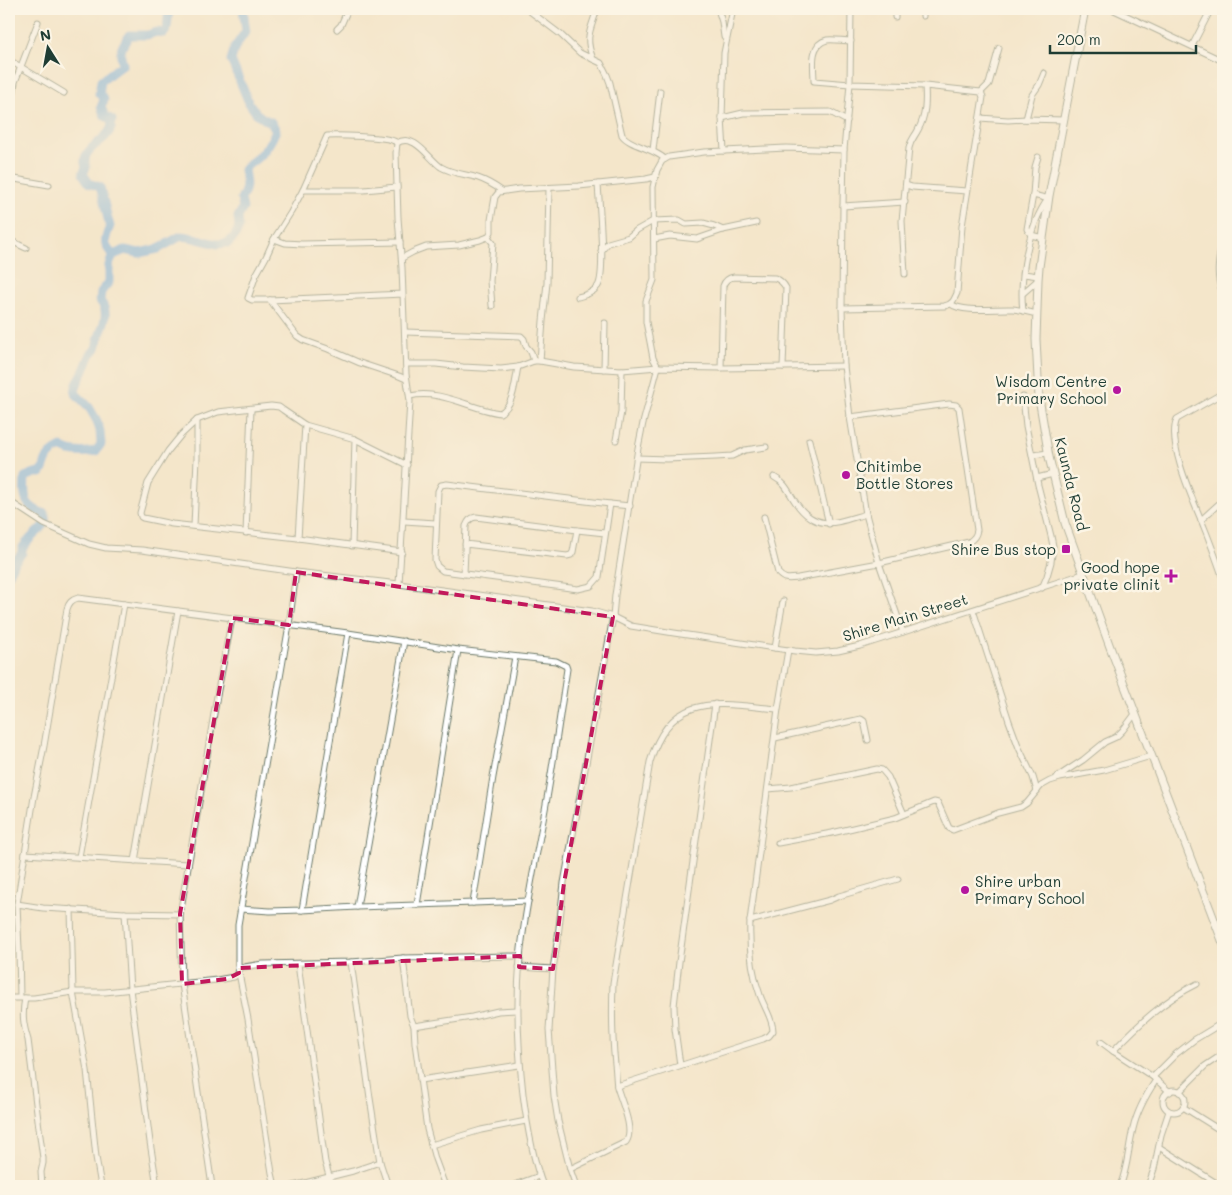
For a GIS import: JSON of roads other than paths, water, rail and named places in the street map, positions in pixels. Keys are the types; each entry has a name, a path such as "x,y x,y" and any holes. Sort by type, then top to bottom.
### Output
{"main road":[{"name":"Kaunda Road","path":"1085,9 1049,197 1038,278 1036,339 1039,398 1048,454 1066,523 1083,574 1223,943"}],"street":[{"path":"337,29 341,25 348,9"},
{"path":"526,9 560,34 580,53 600,63 607,75 622,136 626,140 659,153 665,159"},
{"path":"593,59 588,40 597,9"},
{"path":"718,9 725,46 722,118 724,151"},
{"path":"725,46 733,9"},
{"path":"851,9 850,84 844,150 842,308 844,366 850,417 866,514 879,563 903,632"},
{"path":"895,9 896,17"},
{"path":"923,9 923,16"},
{"path":"1112,9 1223,61"},
{"path":"1192,46 1211,9"},
{"path":"9,128 15,82 38,22"},
{"path":"851,41 828,40 816,46 814,52 814,81 925,86 981,92"},
{"path":"981,92 989,84 999,48"},
{"path":"9,60 64,93"},
{"path":"1026,119 1032,95 1044,73"},
{"path":"905,274 902,221 910,142 918,131 925,112 925,86"},
{"path":"653,150 660,91"},
{"path":"842,308 944,306 954,301 967,190 983,97 981,92"},
{"path":"722,118 743,113 830,112 847,121"},
{"path":"980,118 1064,120"},
{"path":"397,143 394,140 385,139 327,136 291,212 274,238 256,275 248,298 252,300 270,300 403,294"},
{"path":"397,143 402,140 409,141 421,148 444,168 479,178 502,191"},
{"path":"397,143 397,187 402,258 406,379 410,396 400,584"},
{"path":"576,1186 558,1121 554,1096 550,1030 553,969 566,874 613,616 636,458 658,367 653,358 646,322 646,301 654,280 653,199 655,177 660,164 665,159 693,154 786,148 844,150"},
{"path":"1038,157 1027,229 1031,235 1043,238"},
{"path":"402,258 426,247 458,245 480,240 488,236 491,232 495,198 502,191 598,184 655,177"},
{"path":"9,178 49,185"},
{"path":"578,297 594,291 600,281 601,251 598,184"},
{"path":"906,185 912,187 967,190"},
{"path":"302,190 364,190 397,187"},
{"path":"537,361 547,283 549,188"},
{"path":"1033,195 1044,198 1049,197"},
{"path":"1024,311 1022,293 1028,247 1042,207 1049,197"},
{"path":"843,206 905,202"},
{"path":"601,251 608,243 626,238 653,221 679,220 686,224 703,222 723,230"},
{"path":"654,239 670,236 697,239 723,230 756,223"},
{"path":"488,236 493,243 490,281 492,306"},
{"path":"1223,236 1218,278 1223,293"},
{"path":"274,238 285,243 302,244 400,242"},
{"path":"9,240 26,248"},
{"path":"1024,274 1038,278"},
{"path":"721,368 724,286 725,282 734,276 774,278 784,283 786,288 783,367"},
{"path":"1022,293 1038,278"},
{"path":"270,300 297,336 303,340 406,379"},
{"path":"951,304 957,308 1006,309 1037,314"},
{"path":"604,369 605,323"},
{"path":"405,332 521,336 537,361"},
{"path":"406,364 436,364 488,369 518,367 537,361 567,366 622,370 658,367 844,366"},
{"path":"410,396 423,395 444,398 500,413 503,412 509,402 518,367"},
{"path":"616,440 621,412 622,370"},
{"path":"1223,393 1176,419 1174,425 1175,442 1183,476 1223,578"},
{"path":"1022,398 1026,426 1053,546 1051,562 1042,588"},
{"path":"764,517 778,573 787,579 879,563 969,542 976,535 977,530 959,408 956,405 949,404 850,417"},
{"path":"402,552 172,524 143,518 140,513 148,483 168,451 197,420 218,412 271,406 279,407 304,425 355,439 407,465"},
{"path":"246,533 251,409"},
{"path":"194,526 197,420"},
{"path":"298,538 304,425"},
{"path":"352,546 355,439"},
{"path":"809,440 829,524"},
{"path":"636,458 667,459 732,456 745,450 766,447"},
{"path":"1033,455 1048,454"},
{"path":"1037,478 1053,474"},
{"path":"774,477 784,484 796,504 805,514 821,522 834,524 866,514"},
{"path":"610,504 599,577 590,586 578,589 443,571 437,566 436,523 438,491 441,485 447,484 630,506"},
{"path":"1201,520 1223,500"},
{"name":"Shire Main Street","path":"9,501 44,524 83,542 106,548 142,550 592,610 613,616 631,626 816,653 860,646 1083,574"},
{"path":"464,574 466,526 470,520 476,517 605,533"},
{"path":"404,521 436,523"},
{"path":"465,544 567,556 573,552 577,530"},
{"path":"275,1186 239,971 238,926 289,626 296,572"},
{"path":"42,1186 40,1172 44,1163 28,1040 22,1016 17,904 68,605 73,599 78,598 348,633 458,650 556,661 566,666 546,804 520,956 517,1010 526,1121 543,1186"},
{"path":"775,648 784,601"},
{"path":"79,857 124,604"},
{"path":"973,610 1009,722 1033,777 1037,791"},
{"path":"135,861 178,611"},
{"path":"212,1186 182,984 180,914 232,618"},
{"path":"302,910 348,633"},
{"path":"358,906 404,641"},
{"path":"417,906 458,650"},
{"path":"617,1086 763,1039 773,1032 772,1023 755,981 751,958 750,921 778,709 788,650"},
{"path":"473,903 515,657"},
{"path":"570,1169 626,1142 629,1138 625,1111 617,1086 613,1037 613,983 650,762 654,748 667,726 683,712 694,708 715,704 778,709"},
{"path":"680,1065 674,1006 715,704"},
{"path":"778,843 832,833 894,818 936,802 949,828 952,830 1020,807 1028,803 1042,786 1116,736 1135,714"},
{"path":"774,738 861,719 864,722 868,740"},
{"path":"1050,781 1104,770 1151,756"},
{"path":"768,789 877,769 882,770 888,777 904,814"},
{"path":"25,854 188,864"},
{"path":"750,921 830,900 898,879"},
{"path":"240,909 270,911 358,906 417,906 528,901"},
{"path":"17,904 43,908 180,914"},
{"path":"71,909 73,992 87,1070 101,1186"},
{"path":"125,913 130,989 157,1186"},
{"path":"9,998 34,998 73,992 98,992 227,979 239,971 263,964 351,962 403,958 520,956"},
{"path":"403,958 410,1016 414,1026 420,1080 431,1145 445,1186"},
{"path":"351,962 380,1162 388,1186"},
{"path":"298,964 325,1162 332,1186"},
{"path":"519,967 553,969"},
{"path":"1113,1051 1138,1026 1168,1001 1197,984"},
{"path":"414,1026 498,1011 517,1010"},
{"path":"1120,1186 1126,1169 1136,1118 1154,1078 1176,1054 1217,1026"},
{"path":"1101,1042 1154,1078 1170,1092"},
{"path":"1179,1092 1205,1066 1223,1054"},
{"path":"420,1080 520,1065"},
{"path":"1175,1090 1184,1098 1183,1108 1177,1111 1166,1108 1163,1100 1170,1092 1175,1090"},
{"path":"1183,1108 1223,1132"},
{"path":"1148,1186 1154,1169 1160,1135 1169,1110"},
{"path":"431,1145 482,1130 526,1121"},
{"path":"1159,1147 1221,1186"},
{"path":"293,1186 380,1162"},
{"path":"512,1186 539,1176"}],"waterway":[{"path":"113,255 106,244 110,226 100,187 89,183 83,174 86,167 86,155 104,138 111,127 112,120 105,116 101,107 104,100 99,94 101,81 123,64 121,52 129,35 164,33 167,29 169,9"},
{"path":"9,574 13,564 22,553 22,549 41,528 46,518 45,514 32,508 26,500 25,477 41,473 48,456 61,447 74,452 87,452 96,451 101,444 97,421 89,407 75,393 83,371 96,347 103,325 105,310 100,301 101,292 109,282 109,265 113,255 125,250 139,253 158,249 181,236 217,244 228,243 235,236 239,227 238,217 243,208 241,199 246,185 244,170 264,151 276,130 271,122 256,113 249,103 231,60 235,47 246,31 243,9"}],"place":[{"name":"Wisdom Centre Primary School","path":"1117,390"},
{"name":"Chitimbe Bottle Stores","path":"846,475"},
{"name":"Shire Bus stop","path":"1066,549"},
{"name":"Good hope private clinit","path":"1171,576"},
{"name":"Shire urban Primary School","path":"965,890"}]}
